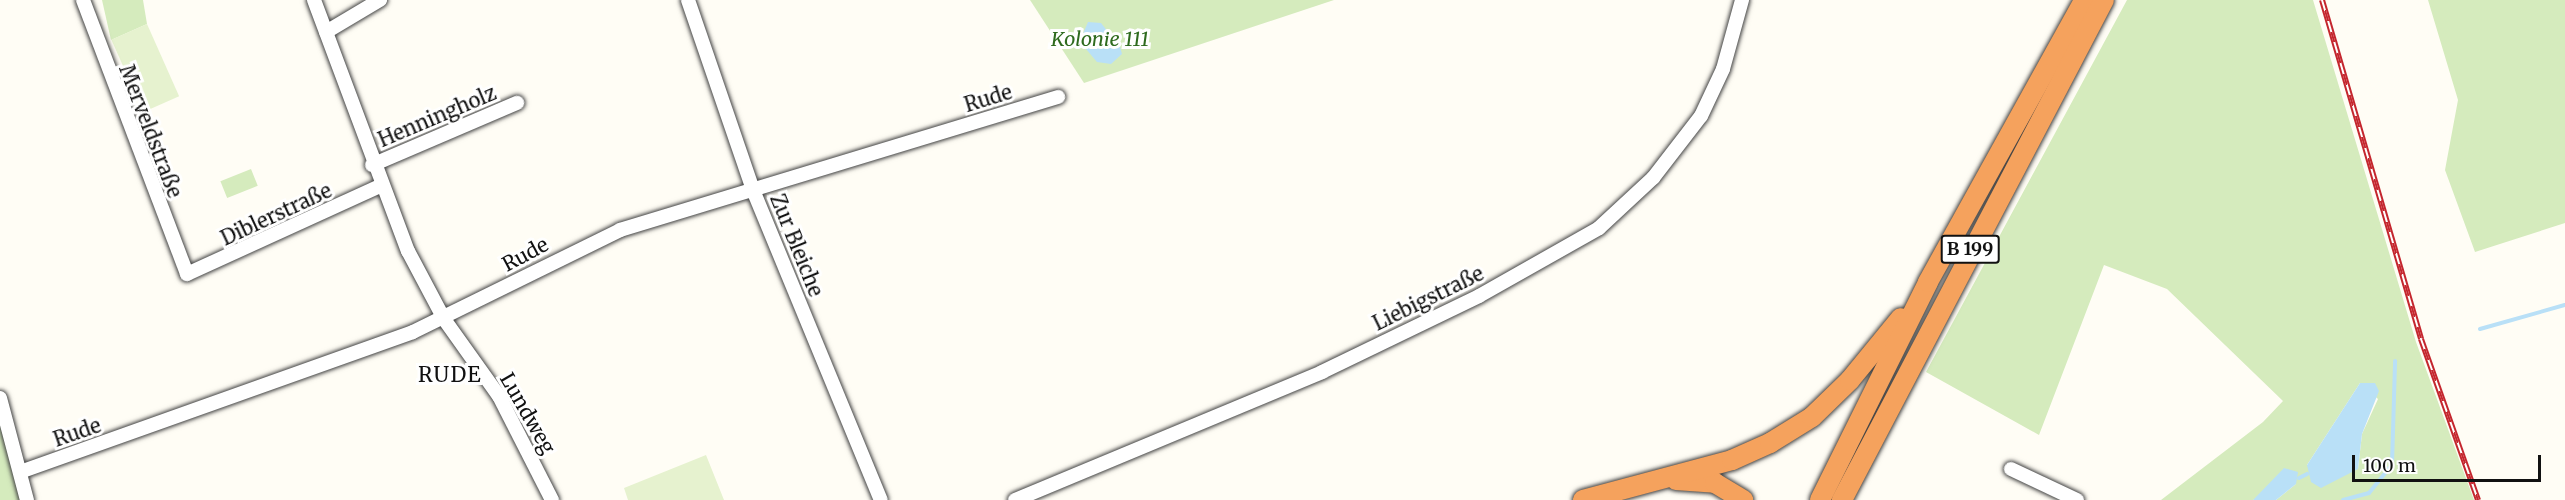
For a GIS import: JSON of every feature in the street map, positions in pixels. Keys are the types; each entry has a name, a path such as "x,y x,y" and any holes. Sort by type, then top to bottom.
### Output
{"highway":[{"name":"B 199","path":"1820,500 1928,282 2084,0"},
{"name":"B 199","path":"1842,500 2104,0"},
{"path":"1583,500 1638,483 1732,460 1812,417 1850,380 1928,282"},
{"path":"1638,483 1715,483 1743,500"}],"street":[{"name":"Merveldstraße","path":"83,0 187,274"},
{"path":"314,0 380,186 444,319"},
{"path":"326,32 380,0"},
{"name":"Zur Bleiche","path":"688,0 753,190 881,500"},
{"name":"Liebigstraße","path":"1015,500 1322,372 1479,296 1599,228 1653,178 1701,116 1723,69 1742,0"},
{"name":"Rude","path":"20,472 370,348 444,319 586,243 1058,97"},
{"name":"Henningholz","path":"372,165 517,103"},
{"name":"Diblerstraße","path":"187,274 380,186"},
{"name":"Lundweg","path":"444,319 500,396 552,500"},
{"path":"0,398 27,500"},
{"path":"2011,469 2077,500"}],"green space":[{"path":"102,0 143,0 147,24 111,40"},
{"name":"Kolonie 111","path":"1030,0 1334,0 1084,83"},
{"path":"2127,0 2313,0 2416,342 2474,500 2276,500 2296,484 2253,500 2161,500 2263,422 2283,401 2167,289 2104,265 2039,435 1926,372","holes":["2360,383 2378,399 2362,434 2358,469 2307,465"]},
{"path":"2428,0 2565,0 2565,223 2475,252 2445,170 2458,100"},
{"path":"147,24 179,96 144,112 111,40"},
{"path":"251,169 258,186 227,198 220,181"},
{"path":"0,423 20,500 0,500"},
{"path":"706,455 724,500 628,500 624,488"}],"water":[{"path":"1088,22 1101,23 1120,47 1122,54 1111,64 1097,62 1086,49 1082,36"},
{"path":"2360,383 2375,383 2379,391 2362,434 2358,469 2321,488 2311,482 2307,465"},
{"path":"2284,468 2298,472 2296,484 2276,500 2253,500"}],"waterway":[{"path":"2480,329 2565,305"},
{"path":"2343,500 2369,493 2392,465 2395,361"},
{"path":"2299,478 2307,474"}],"railway":[{"path":"2322,0 2421,339 2478,500"}],"district":[{"name":"RUDE","path":"450,375"}]}
